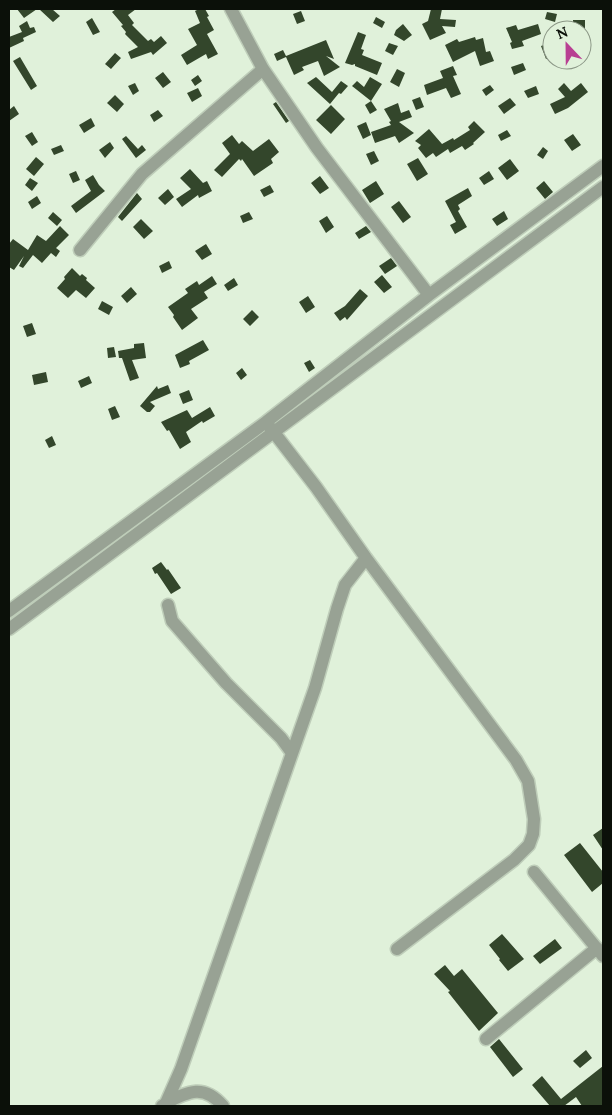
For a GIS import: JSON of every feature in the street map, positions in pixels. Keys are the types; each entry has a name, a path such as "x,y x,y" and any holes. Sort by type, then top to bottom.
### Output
{"street":[{"path":"231,9 263,69 317,148 429,295"},
{"path":"80,250 142,174 263,69"},
{"path":"9,611 266,422 429,295 603,166"},
{"path":"9,629 603,187"},
{"path":"266,422 316,487 366,558 516,760 528,781 534,819 533,834 529,844 514,860 397,949"},
{"path":"164,1104 181,1069 315,688 337,609 346,585 366,558"},
{"path":"168,605 172,621 226,683 281,738 292,753"},
{"path":"486,1039 600,952 534,872"},
{"path":"164,1104 183,1094 202,1090 216,1098 223,1106"}],"building":[{"path":"17,9 37,9 24,18"},
{"path":"39,9 52,9 60,16 53,22"},
{"path":"116,9 136,9 128,15 134,23 132,25 148,41 151,39 154,42 161,36 167,43 153,55 151,52 131,59 128,52 138,47 125,34 126,32 121,26 123,25 112,12"},
{"path":"205,9 209,16 207,17 214,30 207,34 218,54 208,59 206,54 187,65 181,55 197,45 188,29 200,23 195,11"},
{"path":"431,9 442,9 440,19 456,20 455,27 442,26 446,33 430,40 422,24 428,21"},
{"path":"301,11 305,21 297,24 293,14"},
{"path":"547,12 557,14 556,20 545,19"},
{"path":"376,17 385,22 382,28 373,23"},
{"path":"92,18 100,32 93,35 86,22"},
{"path":"27,21 30,28 34,27 36,32 23,38 24,41 9,48 9,37 22,32 19,26"},
{"path":"403,24 412,35 404,41 394,35 396,30"},
{"path":"538,24 541,34 522,41 524,46 512,49 510,43 512,42 506,28 516,25 518,30"},
{"path":"358,32 366,35 361,49 364,50 362,55 382,63 377,75 355,66 355,64 345,63"},
{"path":"475,37 476,40 483,38 486,52 490,51 494,61 480,66 475,51 453,62 445,45 457,39 459,42"},
{"path":"326,40 334,59 326,56 340,67 324,76 318,61 302,67 304,70 294,75 286,57 277,61 274,54 283,50 286,56"},
{"path":"389,43 398,46 393,55 385,51"},
{"path":"115,53 121,58 111,69 105,64"},
{"path":"20,57 37,86 31,90 13,61"},
{"path":"523,63 526,70 514,75 511,67"},
{"path":"453,66 457,75 453,76 461,94 451,98 446,88 427,95 424,85 443,78 440,71"},
{"path":"397,69 405,73 399,87 390,82"},
{"path":"163,72 171,82 163,88 155,78"},
{"path":"198,75 202,81 195,86 191,80"},
{"path":"316,77 332,92 341,81 348,86 330,104 307,83"},
{"path":"370,77 382,84 371,101 352,86 357,81 364,87"},
{"path":"135,83 139,91 133,95 128,86"},
{"path":"564,83 571,91 581,83 588,92 568,108 555,114 550,104 565,97 558,89"},
{"path":"490,85 494,90 486,96 482,90"},
{"path":"536,86 539,94 528,98 524,91"},
{"path":"198,88 202,96 192,102 187,93"},
{"path":"115,95 124,104 117,112 107,103"},
{"path":"420,97 424,107 416,110 412,100"},
{"path":"510,98 516,105 504,114 498,106"},
{"path":"371,101 377,110 370,114 365,105"},
{"path":"276,102 289,121 286,123 273,104"},
{"path":"398,103 401,113 409,110 412,117 399,122 414,133 399,143 395,136 375,143 371,132 391,125 389,122 391,121 384,109"},
{"path":"331,105 345,119 331,134 316,120"},
{"path":"14,106 19,114 9,121 9,110"},
{"path":"158,110 163,116 154,122 150,115"},
{"path":"91,118 95,126 84,133 79,125"},
{"path":"474,121 485,132 474,144 465,150 462,146 450,153 448,149 436,157 433,153 426,158 418,148 421,145 415,141 429,129 442,144 453,138 454,140 470,130 468,127"},
{"path":"366,122 371,135 363,139 357,126"},
{"path":"507,130 511,136 501,141 498,135"},
{"path":"32,132 38,142 32,146 25,136"},
{"path":"573,134 581,145 572,151 564,140"},
{"path":"232,135 239,144 242,141 253,151 269,139 279,152 271,159 273,163 254,176 242,159 241,161 239,159 222,177 214,170 230,154 222,143"},
{"path":"126,136 138,149 142,145 146,150 136,158 122,139"},
{"path":"110,142 114,148 105,158 99,150"},
{"path":"61,145 64,151 54,155 51,149"},
{"path":"543,147 548,151 543,159 537,155"},
{"path":"374,151 379,161 371,165 366,154"},
{"path":"36,157 44,164 34,176 26,169"},
{"path":"418,158 428,174 417,181 407,164"},
{"path":"510,159 519,171 507,180 498,168"},
{"path":"190,169 203,183 207,181 212,191 199,198 198,195 182,207 176,199 191,189 180,178"},
{"path":"76,171 80,180 73,183 69,174"},
{"path":"489,171 494,179 484,185 479,178"},
{"path":"93,175 105,191 76,213 71,206 91,191 85,180"},
{"path":"320,176 329,188 320,194 311,183"},
{"path":"30,178 38,183 32,191 25,185"},
{"path":"376,181 384,194 370,203 362,190"},
{"path":"544,181 553,192 545,199 536,188"},
{"path":"270,185 274,192 264,197 260,190"},
{"path":"468,188 472,196 458,205 460,209 458,211 467,227 455,234 450,225 456,222 445,201"},
{"path":"168,189 174,197 165,205 158,198"},
{"path":"137,193 142,199 122,221 118,217"},
{"path":"37,196 41,203 32,209 28,202"},
{"path":"399,201 411,217 403,223 391,207"},
{"path":"504,211 508,219 497,226 492,219"},
{"path":"53,212 62,220 57,226 48,218"},
{"path":"249,212 253,219 243,223 240,216"},
{"path":"327,216 334,227 326,233 319,221"},
{"path":"141,219 153,231 144,239 133,227"},
{"path":"60,226 69,235 56,248 60,251 56,257 51,253 42,263 33,255 23,268 19,266 24,256 14,270 9,267 9,244 13,239 28,250 37,235 46,241"},
{"path":"366,226 371,232 359,239 355,233"},
{"path":"206,244 212,254 202,260 195,251"},
{"path":"391,258 397,266 385,274 379,266"},
{"path":"169,261 172,268 162,273 159,266"},
{"path":"72,268 80,276 82,274 87,278 86,280 95,288 86,298 76,290 68,298 57,288"},
{"path":"382,275 392,287 384,293 374,282"},
{"path":"212,276 217,284 204,292 208,298 191,309 198,318 182,330 168,307 188,293 185,289 197,281 199,285"},
{"path":"234,278 238,285 228,291 224,285"},
{"path":"131,287 137,294 127,303 121,296"},
{"path":"360,289 368,296 347,320 345,317 340,321 334,313 345,306"},
{"path":"308,296 315,307 306,313 299,302"},
{"path":"102,301 113,307 109,315 98,309"},
{"path":"252,310 259,317 250,326 243,319"},
{"path":"32,323 36,334 27,337 23,326"},
{"path":"203,340 209,350 189,361 190,364 180,368 175,355"},
{"path":"144,343 146,358 132,360 139,378 130,381 122,358 119,358 118,351 134,348 134,344"},
{"path":"114,347 116,357 108,358 107,348"},
{"path":"310,360 315,368 309,372 304,363"},
{"path":"242,368 247,375 241,380 236,373"},
{"path":"46,372 48,382 34,385 32,375"},
{"path":"89,376 92,383 81,388 78,381"},
{"path":"168,385 171,393 150,402 155,406 150,412 147,412 140,406 157,386 158,389"},
{"path":"189,390 193,400 183,404 179,394"},
{"path":"115,406 120,417 112,420 108,409"},
{"path":"210,407 215,416 203,423 202,421 186,432 191,442 180,449 169,430 167,431 161,422 187,410 192,418"},
{"path":"52,436 56,445 49,448 45,440"},
{"path":"161,562 181,588 171,594 152,568"},
{"path":"603,828 603,850 593,835"},
{"path":"580,843 603,872 603,883 592,892 564,855"},
{"path":"502,934 524,959 508,971 489,945"},
{"path":"555,939 562,948 540,964 533,956"},
{"path":"445,965 454,976 462,969 498,1013 479,1031 448,992 450,991 434,974"},
{"path":"499,1039 523,1069 513,1077 490,1047"},
{"path":"586,1050 592,1058 580,1068 573,1061"},
{"path":"603,1066 603,1106 582,1106 576,1097 564,1106 550,1106 532,1085 542,1076 561,1099"}]}
